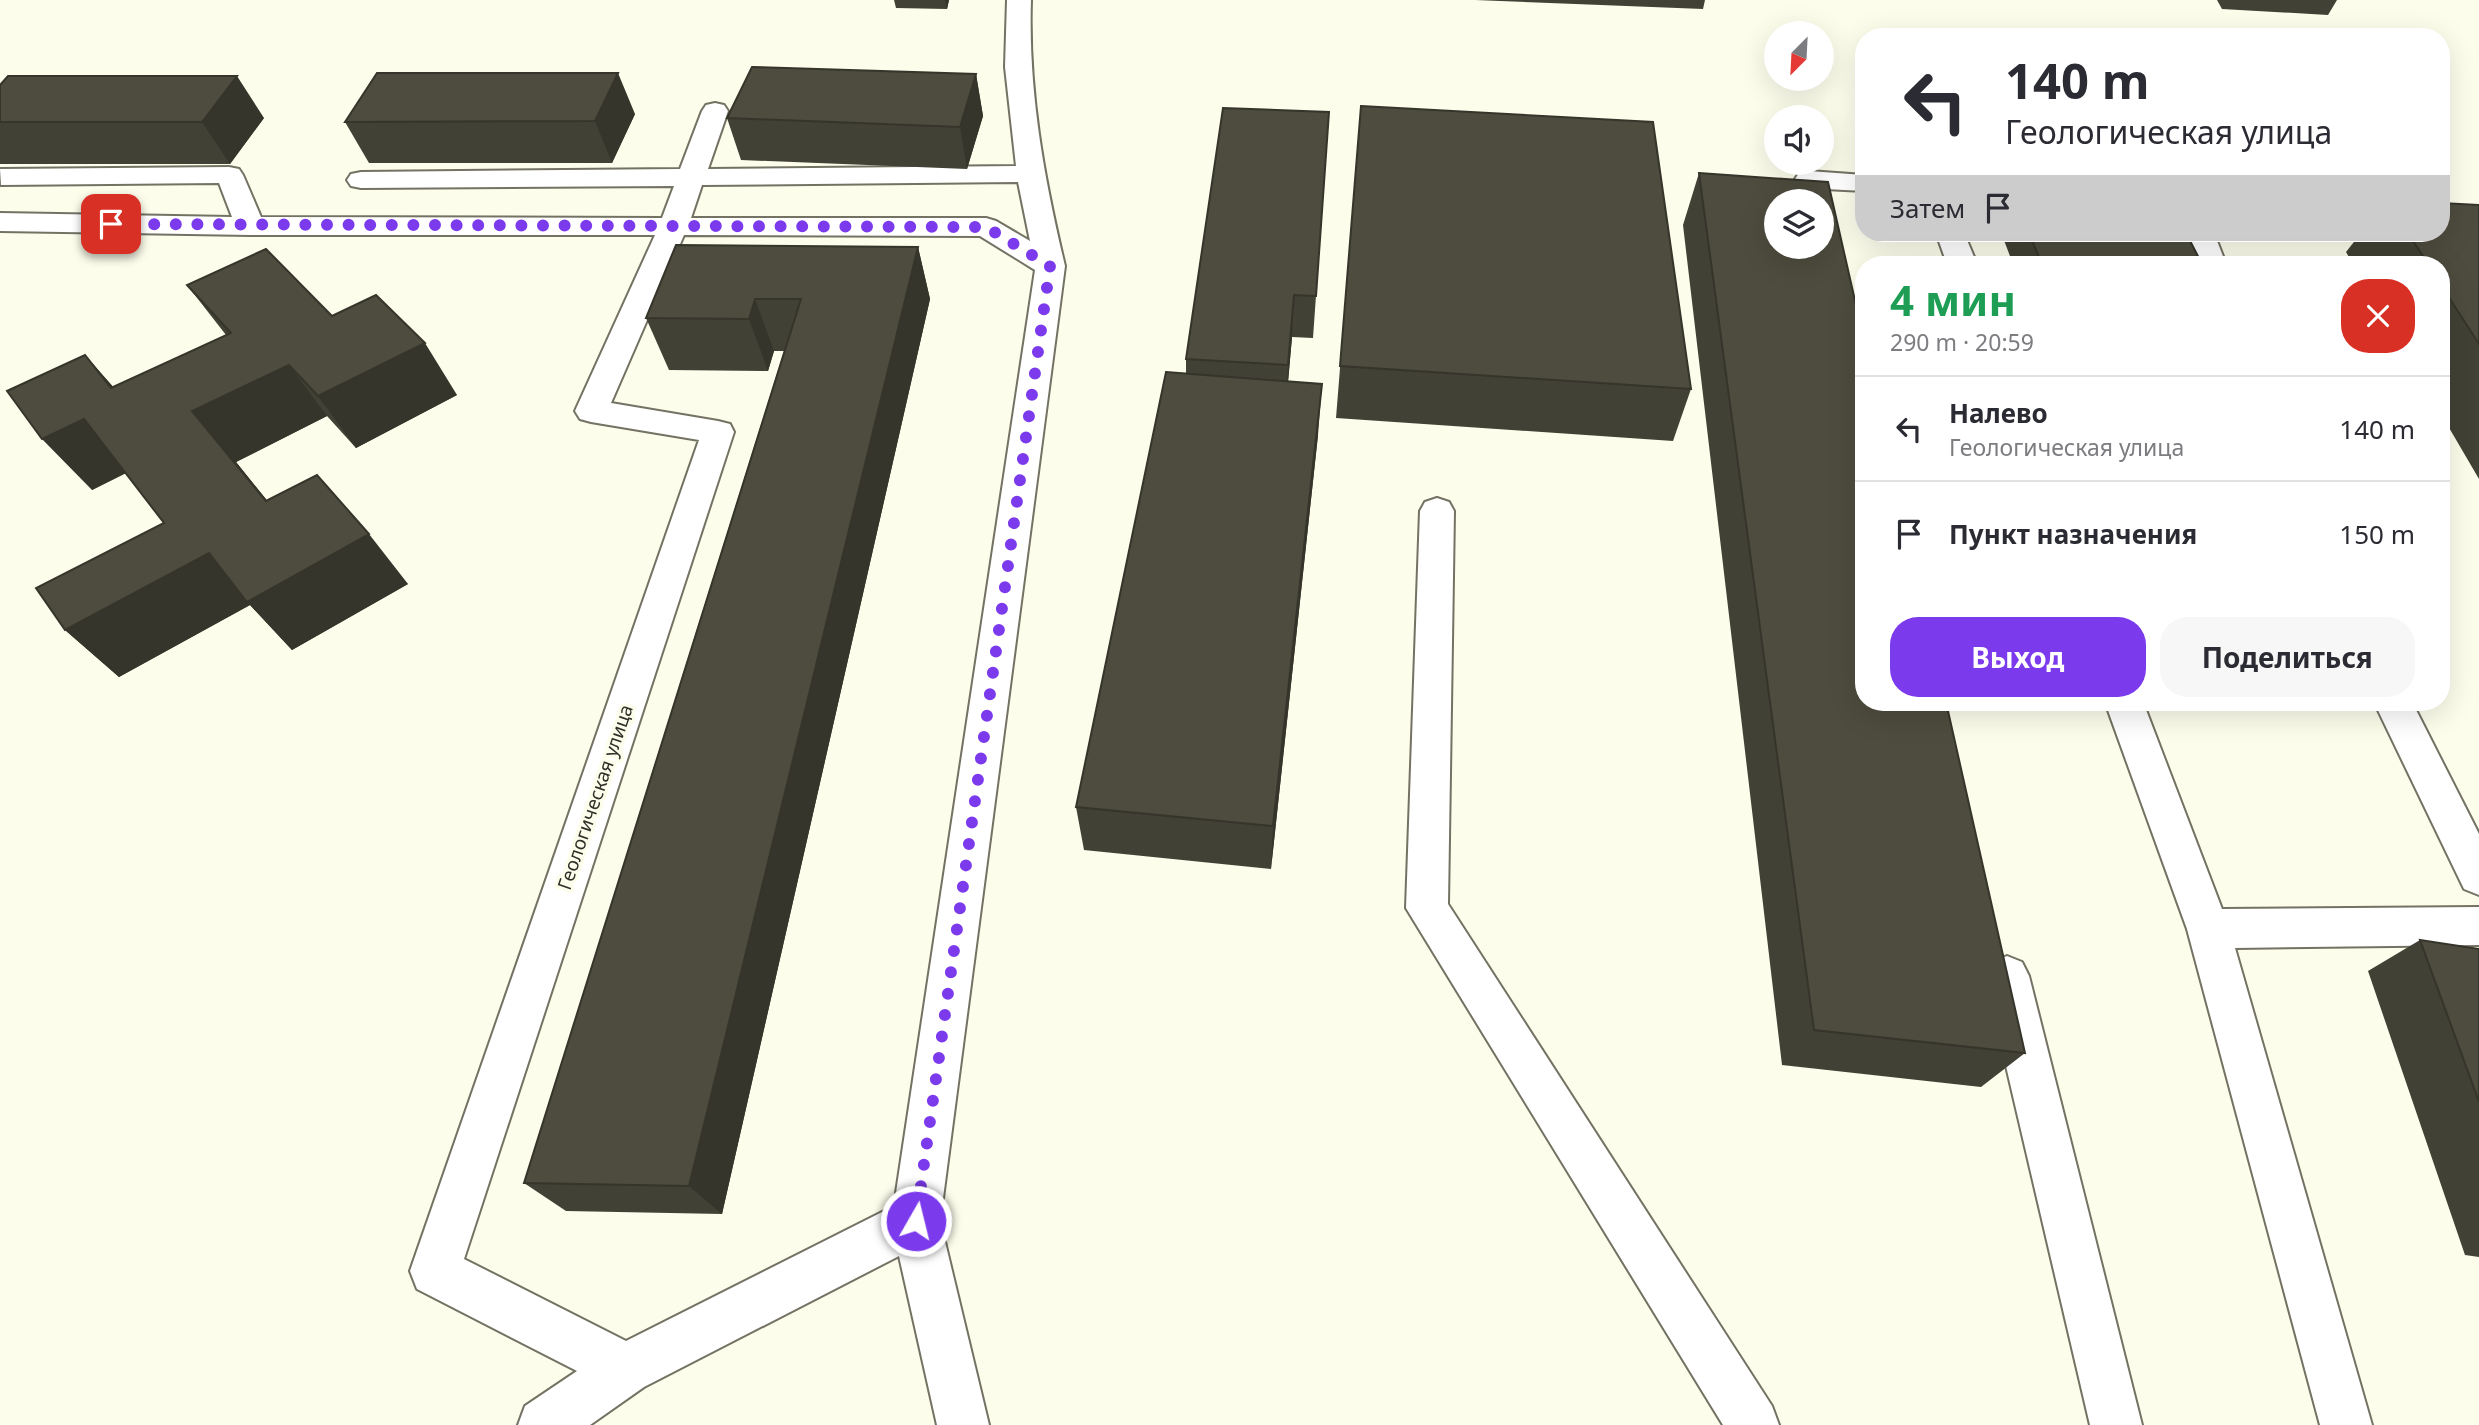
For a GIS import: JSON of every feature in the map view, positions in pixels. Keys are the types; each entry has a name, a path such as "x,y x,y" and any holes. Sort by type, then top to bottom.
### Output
{"street":[{"path":"963,1425 916,1221 1050,266 1029,174 1015,47 1019,0"},
{"path":"673,228 715,111"},
{"path":"361,180 1029,174"},
{"path":"2,177 229,175 250,226"},
{"path":"1811,189 1809,180 1855,183"},
{"path":"0,222 250,226 986,227 1050,266"},
{"name":"Геологическая улица","path":"626,1369 435,1271 718,432 591,411 673,228"},
{"path":"1437,511 1427,908 1753,1425"},
{"path":"2127,711 2208,929 2347,1425"},
{"path":"2397,711 2479,876"},
{"path":"2208,929 2479,926"},
{"path":"1996,933 2116,1425"},
{"path":"544,1425 626,1369 916,1221"}],"building":[{"path":"752,67 976,74 960,127 727,118"},
{"path":"377,73 618,73 595,121 345,122"},
{"path":"8,76 237,76 202,122 0,122 0,85"},
{"path":"1361,106 1653,122 1691,389 1340,366"},
{"path":"1223,108 1329,112 1316,296 1294,295 1288,365 1186,359"},
{"path":"1699,173 1828,182 1830,189 1764,189 1764,259 1834,259 1834,208 1855,300 1855,711 1948,711 2025,1053 1814,1030"},
{"path":"2450,203 2479,205 2479,344 2450,299 2450,256 2423,256 2414,242 2450,242"},
{"path":"2033,242 2191,242 2198,256 2039,256"},
{"path":"676,245 918,247 689,1186 524,1183 801,299 755,299 749,319 646,318"},
{"path":"266,249 332,316 376,295 425,343 318,396 289,365 192,411 266,501 317,475 369,534 247,602 209,553 65,630 36,588 164,523 84,419 42,439 7,391 85,355 111,388 231,333 187,285"},
{"path":"1166,372 1322,384 1273,826 1076,807"},
{"path":"2420,940 2479,949 2479,1102"}],"route":[{"path":"111,224 986,227 1050,266 916,1221"}]}
